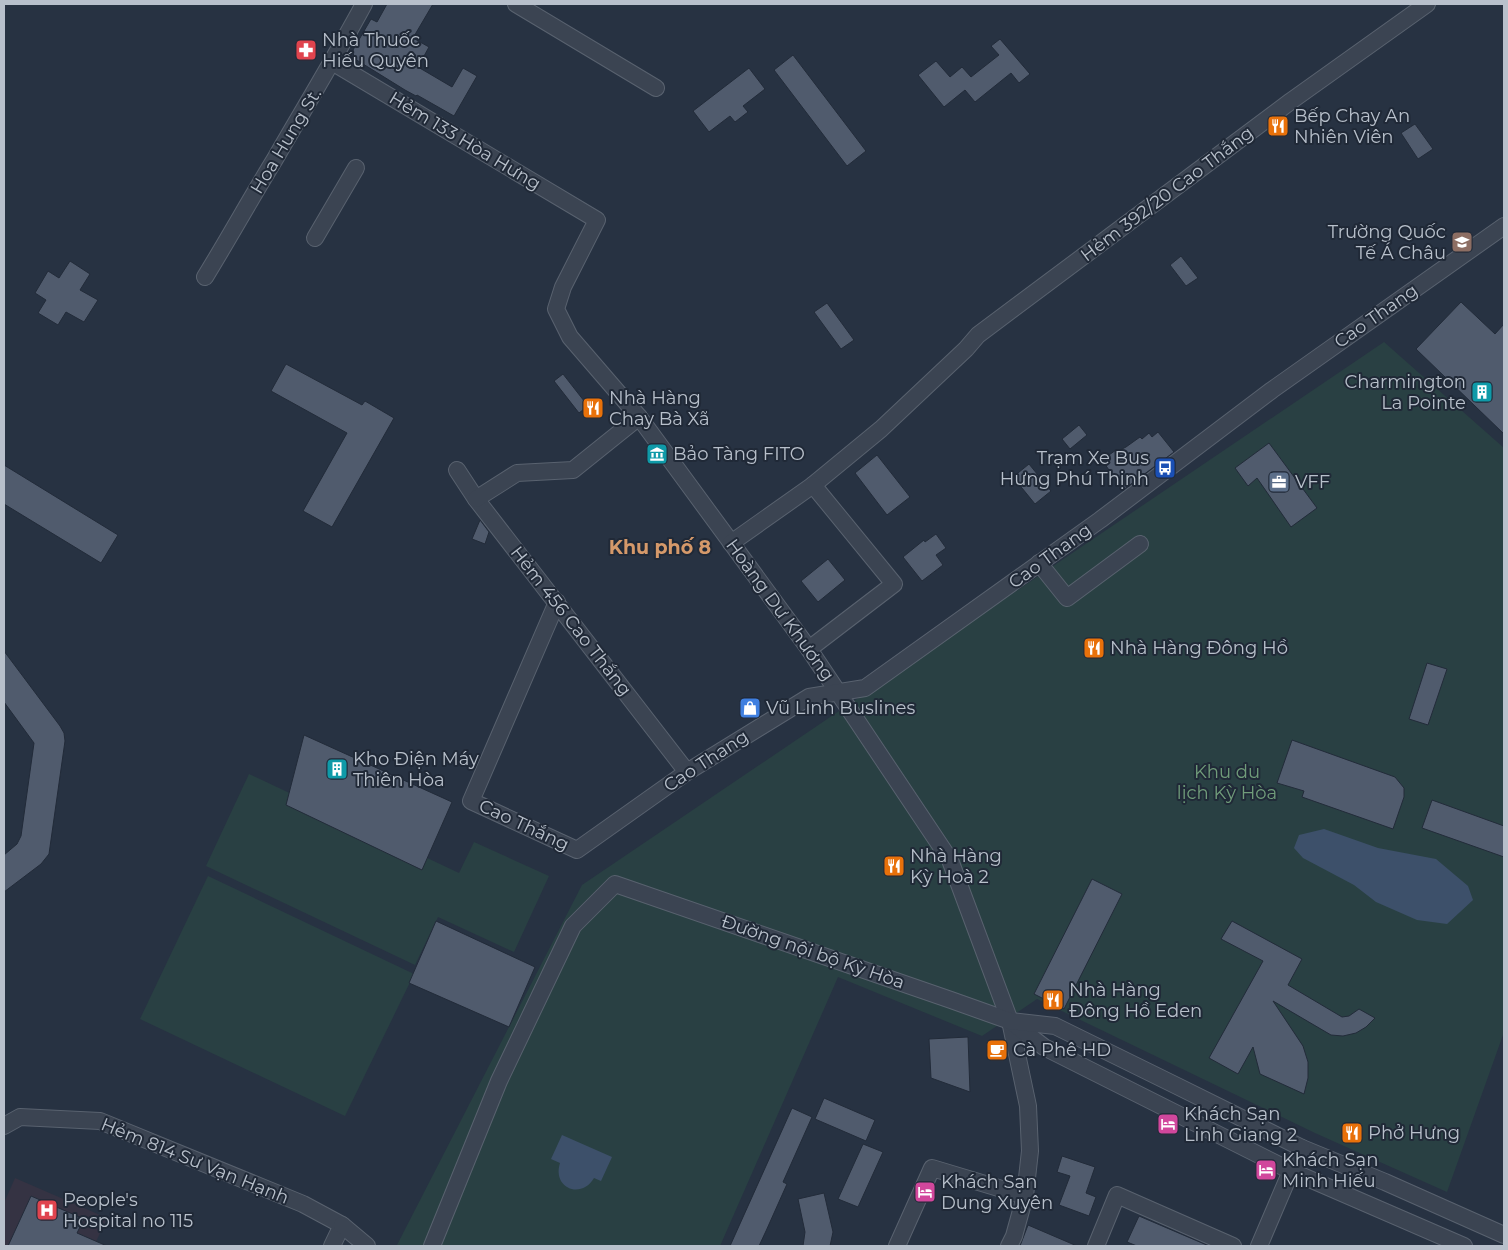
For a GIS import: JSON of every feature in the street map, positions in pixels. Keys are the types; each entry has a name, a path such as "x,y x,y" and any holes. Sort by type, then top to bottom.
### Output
{"street":[{"name":"Hoa Hung St.","path":"205,277 229,239 364,4"},
{"name":"Hẻm 392/20 Cao Thắng","path":"731,543 813,485 887,424 966,349 978,335 1291,101 1428,4"},
{"path":"521,5 656,88"},
{"name":"Hẻm 133 Hòa Hưng","path":"332,62 597,220"},
{"path":"315,238 356,168"},
{"name":"Hoàng Dư Khương","path":"597,220 563,287 556,309 570,337 639,417 810,649 950,860 1010,1021 1028,1106 1030,1151 1025,1196 1014,1236 1009,1246"},
{"name":"Cao Thang","path":"557,602 471,801 577,850 687,772 808,697 865,688 1100,520 1272,390 1504,226"},
{"path":"476,499 516,473 573,470 639,417"},
{"name":"Hẻm 456 Cao Thắng","path":"457,470 476,499 687,772"},
{"path":"810,649 894,584 813,485"},
{"path":"1039,563 1067,598 1140,544"},
{"name":"Đường nội bộ Kỳ Hòa","path":"432,1246 499,1081 573,926 615,884 1010,1021"},
{"path":"1010,1021 1054,1026 1302,1148 1385,1182 1504,1235"},
{"path":"1010,1021 1044,1047 1291,1171 1464,1246"},
{"name":"Hẻm 814 Sư Vạn Hạnh","path":"4,1126 20,1116 100,1121 303,1204 342,1225 367,1246"},
{"path":"1259,1246 1302,1148"},
{"path":"897,1246 932,1168 1025,1196"},
{"path":"1096,1246 1117,1195 1233,1246"},
{"path":"332,1246 342,1225"}],"shaded area":[{"name":"People's Hospital no 115","path":"15,1178 107,1218 94,1246 4,1246 4,1203"}],"green space":[{"name":"Khu du lịch Kỳ Hòa","path":"1384,342 1504,448 1504,1032 1447,1192 1315,1133 1037,999 982,1036 838,977 720,1246 397,1245 582,885"},
{"path":"249,774 459,873 474,842 549,876 514,952 438,917 415,965 206,866"},
{"path":"208,876 414,974 345,1116 140,1019"}],"water":[{"path":"1324,829 1378,848 1436,859 1468,886 1473,900 1447,924 1417,920 1376,902 1354,885 1303,858 1294,848 1299,835"},
{"path":"562,1135 612,1157 601,1181 594,1178 588,1185 575,1190 564,1185 560,1179 560,1163 551,1159"}],"building":[{"path":"387,4 433,4 413,38 429,47 418,67 452,87 463,68 477,76 454,116 405,90 355,59 353,50 371,19 377,22"},
{"path":"1000,39 1030,74 1019,83 1011,73 975,102 965,90 944,107 918,75 936,61 950,77 962,67 971,77 999,55 991,46"},
{"path":"793,55 866,151 847,166 774,70"},
{"path":"749,68 765,89 743,106 748,112 735,122 730,116 709,132 693,111"},
{"path":"1415,124 1433,149 1418,159 1401,133"},
{"path":"1181,256 1198,278 1186,286 1170,265"},
{"path":"70,261 90,274 80,290 98,300 84,322 66,312 58,325 38,313 46,300 35,293 48,271 59,278"},
{"name":"Charmington La Pointe","path":"1461,302 1495,334 1504,324 1504,434 1416,349"},
{"path":"827,303 854,340 841,349 814,312"},
{"path":"286,364 362,405 365,401 394,418 332,527 303,511 347,433 271,391"},
{"path":"563,374 588,406 579,413 554,381"},
{"path":"1079,425 1087,435 1070,449 1062,439"},
{"path":"1158,432 1174,452 1123,490 1102,460 1140,437 1142,439 1149,433 1152,437"},
{"name":"VFF","path":"1269,443 1317,508 1291,527 1257,478 1248,486 1235,468"},
{"path":"877,455 910,497 887,515 855,473"},
{"path":"1029,464 1051,491 1035,504 1013,477"},
{"path":"4,465 118,535 101,563 4,504"},
{"path":"480,520 489,532 485,544 472,539"},
{"path":"936,534 946,548 936,555 943,565 922,581 903,557 924,540 925,542"},
{"path":"828,559 845,580 818,602 801,581"},
{"path":"4,651 60,726 64,733 65,741 49,854 41,864 4,892 4,855 17,844 21,836 34,743 4,702"},
{"path":"1427,663 1447,669 1428,725 1409,719"},
{"name":"Kho Điện Máy Thiên Hòa","path":"304,735 452,802 422,870 286,805"},
{"path":"1292,740 1395,777 1404,788 1404,797 1393,829 1302,797 1304,791 1277,783"},
{"path":"1432,800 1504,826 1504,857 1422,828"},
{"path":"1092,879 1122,894 1064,1009 1034,994"},
{"path":"436,921 535,967 509,1027 409,983"},
{"path":"1232,921 1302,959 1288,985 1342,1017 1349,1016 1359,1009 1375,1018 1356,1033 1343,1036 1331,1035 1273,1001 1303,1046 1308,1062 1308,1078 1304,1094 1260,1074 1253,1047 1238,1074 1209,1058 1263,961 1221,939"},
{"path":"968,1037 970,1092 931,1078 929,1039"},
{"path":"824,1098 875,1120 866,1141 815,1119"},
{"path":"792,1108 812,1117 783,1182 787,1184 766,1231 759,1246 730,1246"},
{"path":"863,1144 883,1152 858,1207 838,1199"},
{"path":"1062,1156 1095,1167 1086,1193 1096,1197 1089,1216 1059,1205 1070,1176 1057,1172"},
{"path":"824,1193 833,1232 830,1246 803,1246 805,1232 798,1199"},
{"path":"31,1196 84,1219 77,1233 107,1246 8,1246"},
{"path":"1139,1216 1209,1246 1137,1246 1127,1242"},
{"path":"1028,1225 1077,1246 1020,1246"}],"place":[{"name":"Nhà Thuốc Hiếu Quyên","path":"306,50"},
{"name":"Bếp Chay An Nhiên Viên","path":"1278,126"},
{"name":"Trường Quốc Tế Á Châu","path":"1462,242"},
{"name":"Charmington La Pointe","path":"1482,392"},
{"name":"Nhà Hàng Chay Bà Xã","path":"593,408"},
{"name":"Bảo Tàng FITO","path":"657,454"},
{"name":"Trạm Xe Bus Hưng Phú Thịnh","path":"1165,468"},
{"name":"VFF","path":"1279,482"},
{"name":"Nhà Hàng Đông Hồ","path":"1094,648"},
{"name":"Vũ Linh Buslines","path":"750,708"},
{"name":"Kho Điện Máy Thiên Hòa","path":"337,769"},
{"name":"Nhà Hàng Kỳ Hoà 2","path":"894,866"},
{"name":"Nhà Hàng Đông Hồ Eden","path":"1053,1000"},
{"name":"Cà Phê HD","path":"997,1050"},
{"name":"Khách Sạn Linh Giang 2","path":"1168,1124"},
{"name":"Phở Hưng","path":"1352,1133"},
{"name":"Khách Sạn Minh Hiếu","path":"1266,1170"},
{"name":"Khách Sạn Dung Xuyên","path":"925,1192"},
{"name":"People's Hospital no 115","path":"47,1210"}],"district":[{"name":"Khu phố 8","path":"660,547"}]}
